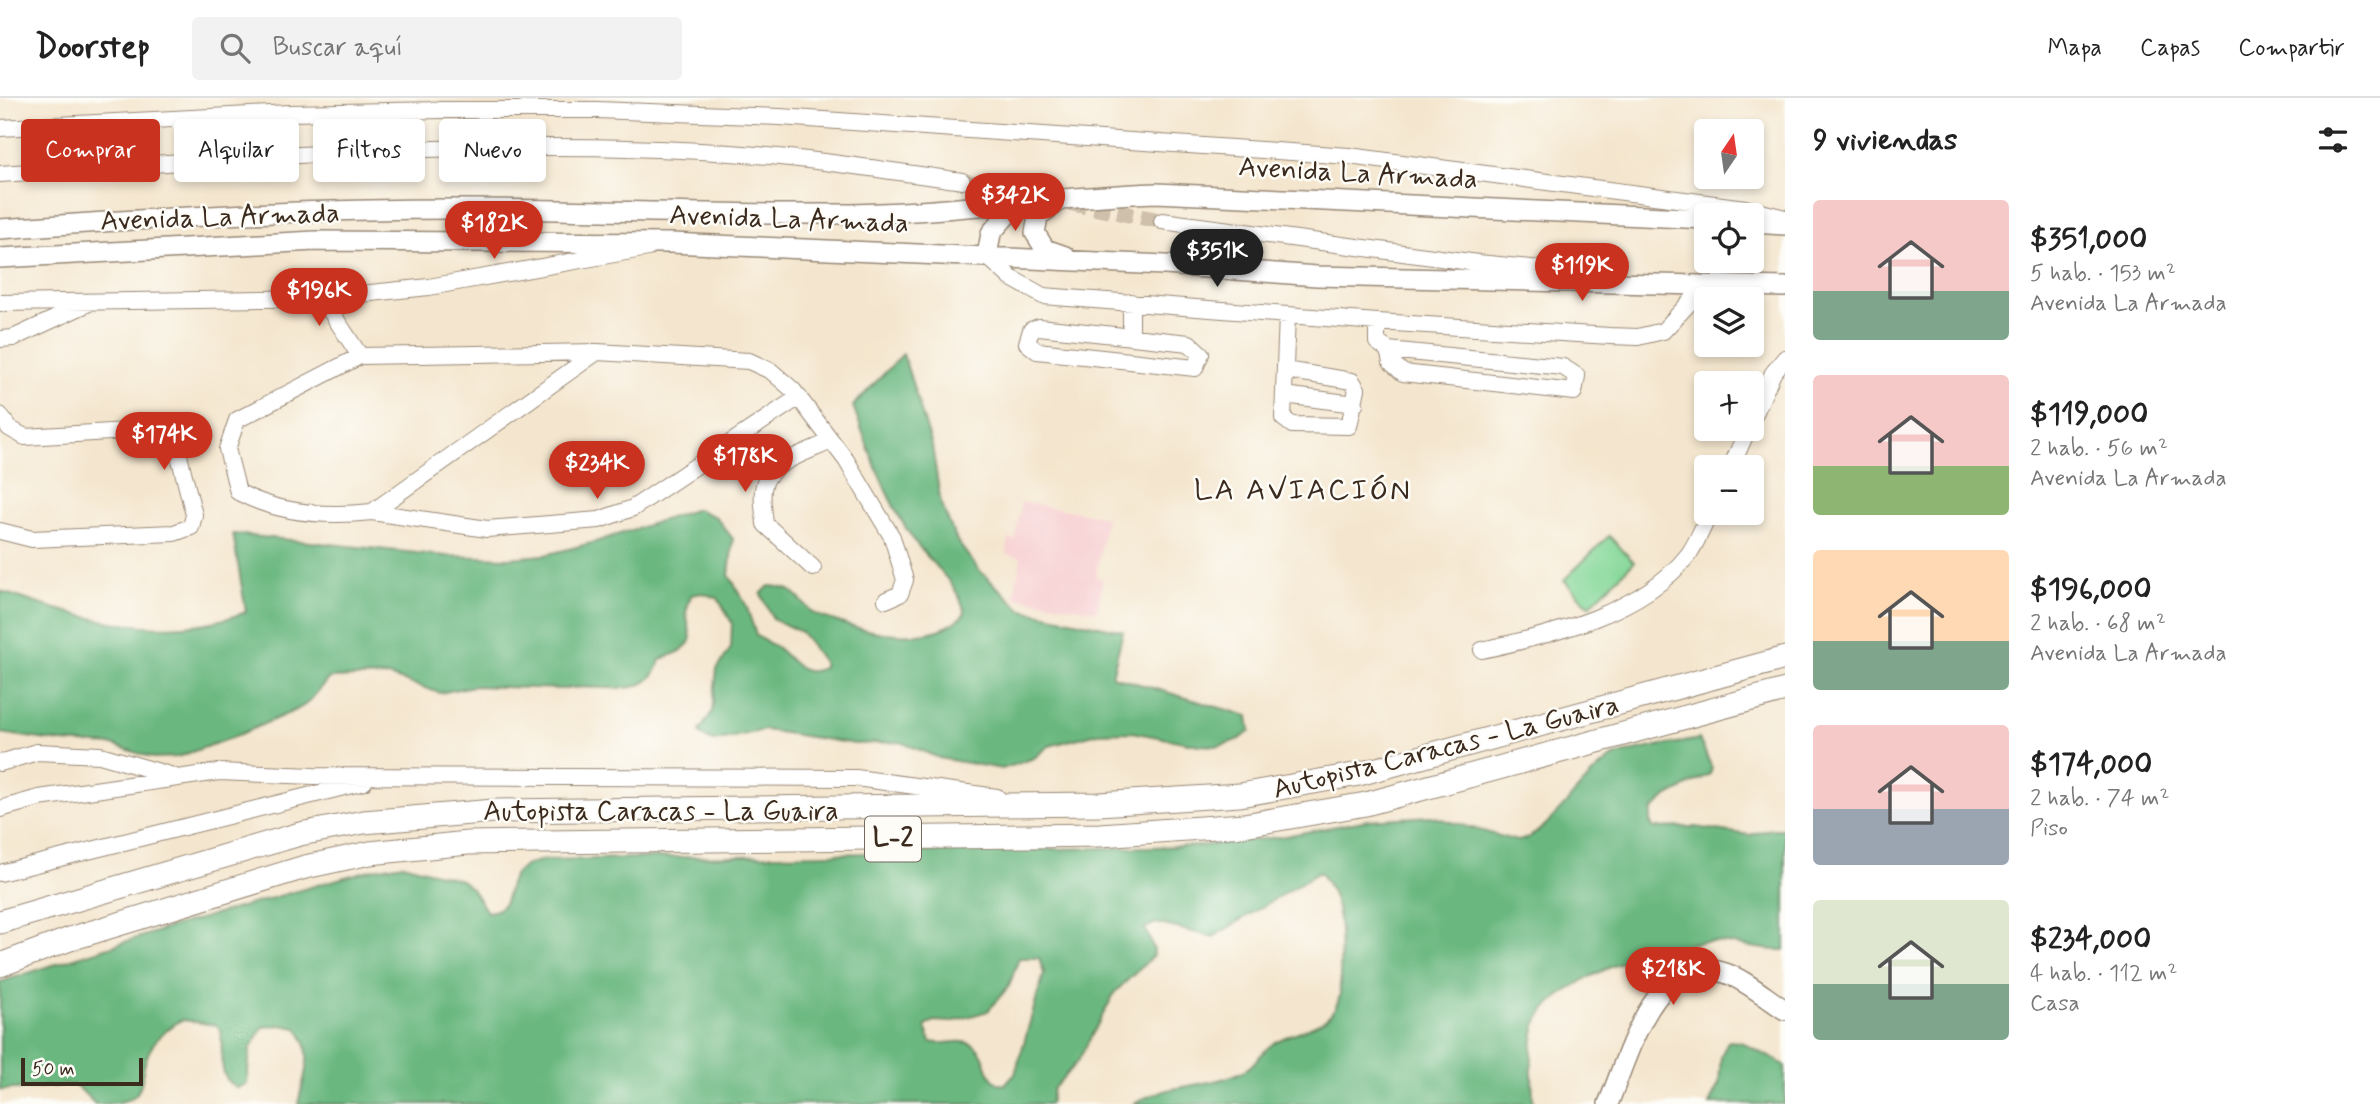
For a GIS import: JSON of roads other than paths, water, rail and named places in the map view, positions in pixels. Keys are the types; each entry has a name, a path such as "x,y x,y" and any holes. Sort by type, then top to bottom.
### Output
{"highway":[{"name":"Autopista Caracas - La Guaira","path":"0,922 300,834 364,822 494,811 1062,805 1212,798 1322,782 1785,658"},
{"name":"Autopista Caracas - La Guaira","path":"0,965 215,894 306,867 370,853 468,843 1072,836 1244,825 1366,804 1785,690"}],"main road":[{"name":"Avenida La Armada","path":"0,229 330,211 458,209 832,215 1068,197 1211,194 1694,218"},
{"path":"1068,197 1044,209 1038,216 1035,233 1045,249 1075,260"},
{"path":"987,256 991,233 1019,201"},
{"path":"1764,224 1785,225"},
{"name":"Avenida La Armada","path":"0,258 97,250 316,242 671,243 1075,260 1317,276 1785,287"},
{"path":"1608,1104 1652,1001 1665,986 1684,974 1701,970 1724,972 1785,1010"}],"street":[{"path":"0,128 290,113 428,111 597,110 780,117 1349,156 1719,205 1785,218"},
{"path":"0,174 409,149 549,148 729,153 839,163 962,181"},
{"path":"1162,221 1478,263 1717,285"},
{"path":"0,303 98,299 321,298 505,276 671,243"},
{"path":"987,256 1011,278 1043,296 1377,322 1639,337 1663,331 1692,300 1717,285"},
{"path":"321,298 360,356"},
{"path":"0,339 13,338 98,299"},
{"path":"1131,302 1131,336"},
{"path":"1285,370 1352,381 1357,389 1352,423 1345,428 1292,425 1283,418 1287,315"},
{"path":"1377,322 1377,342 1388,349 1563,367 1577,376 1577,386 1574,392 1403,373 1391,362 1388,349"},
{"path":"1039,327 1131,336 1189,343 1201,354 1200,362 1195,368 1037,351 1027,343 1031,330 1039,327"},
{"path":"372,512 597,352"},
{"path":"799,397 633,508 599,520 487,528 372,512 333,516 263,505 238,492 227,449 237,420 360,356 597,352 749,361 771,371 799,397 846,460 879,515 899,556 905,580 900,594 886,600"},
{"path":"1764,393 1773,373 1785,358"},
{"path":"1284,394 1356,404"},
{"path":"0,415 9,428 25,437 145,430 174,436 194,515 191,527 174,533 32,538 0,531"},
{"path":"813,568 765,524 763,492 766,479 777,468 831,441"},
{"path":"1482,650 1554,634 1652,591 1688,555 1704,525"},
{"path":"0,763 37,751 100,755 178,778"},
{"path":"0,809 39,798 219,772 386,776 856,778 1062,805"},
{"path":"0,873 386,776"}],"tunnel":[{"path":"962,181 1038,196"},
{"path":"1070,203 1162,221"}],"district":[{"name":"LA AVIACIÓN","path":"1303,490"}]}
